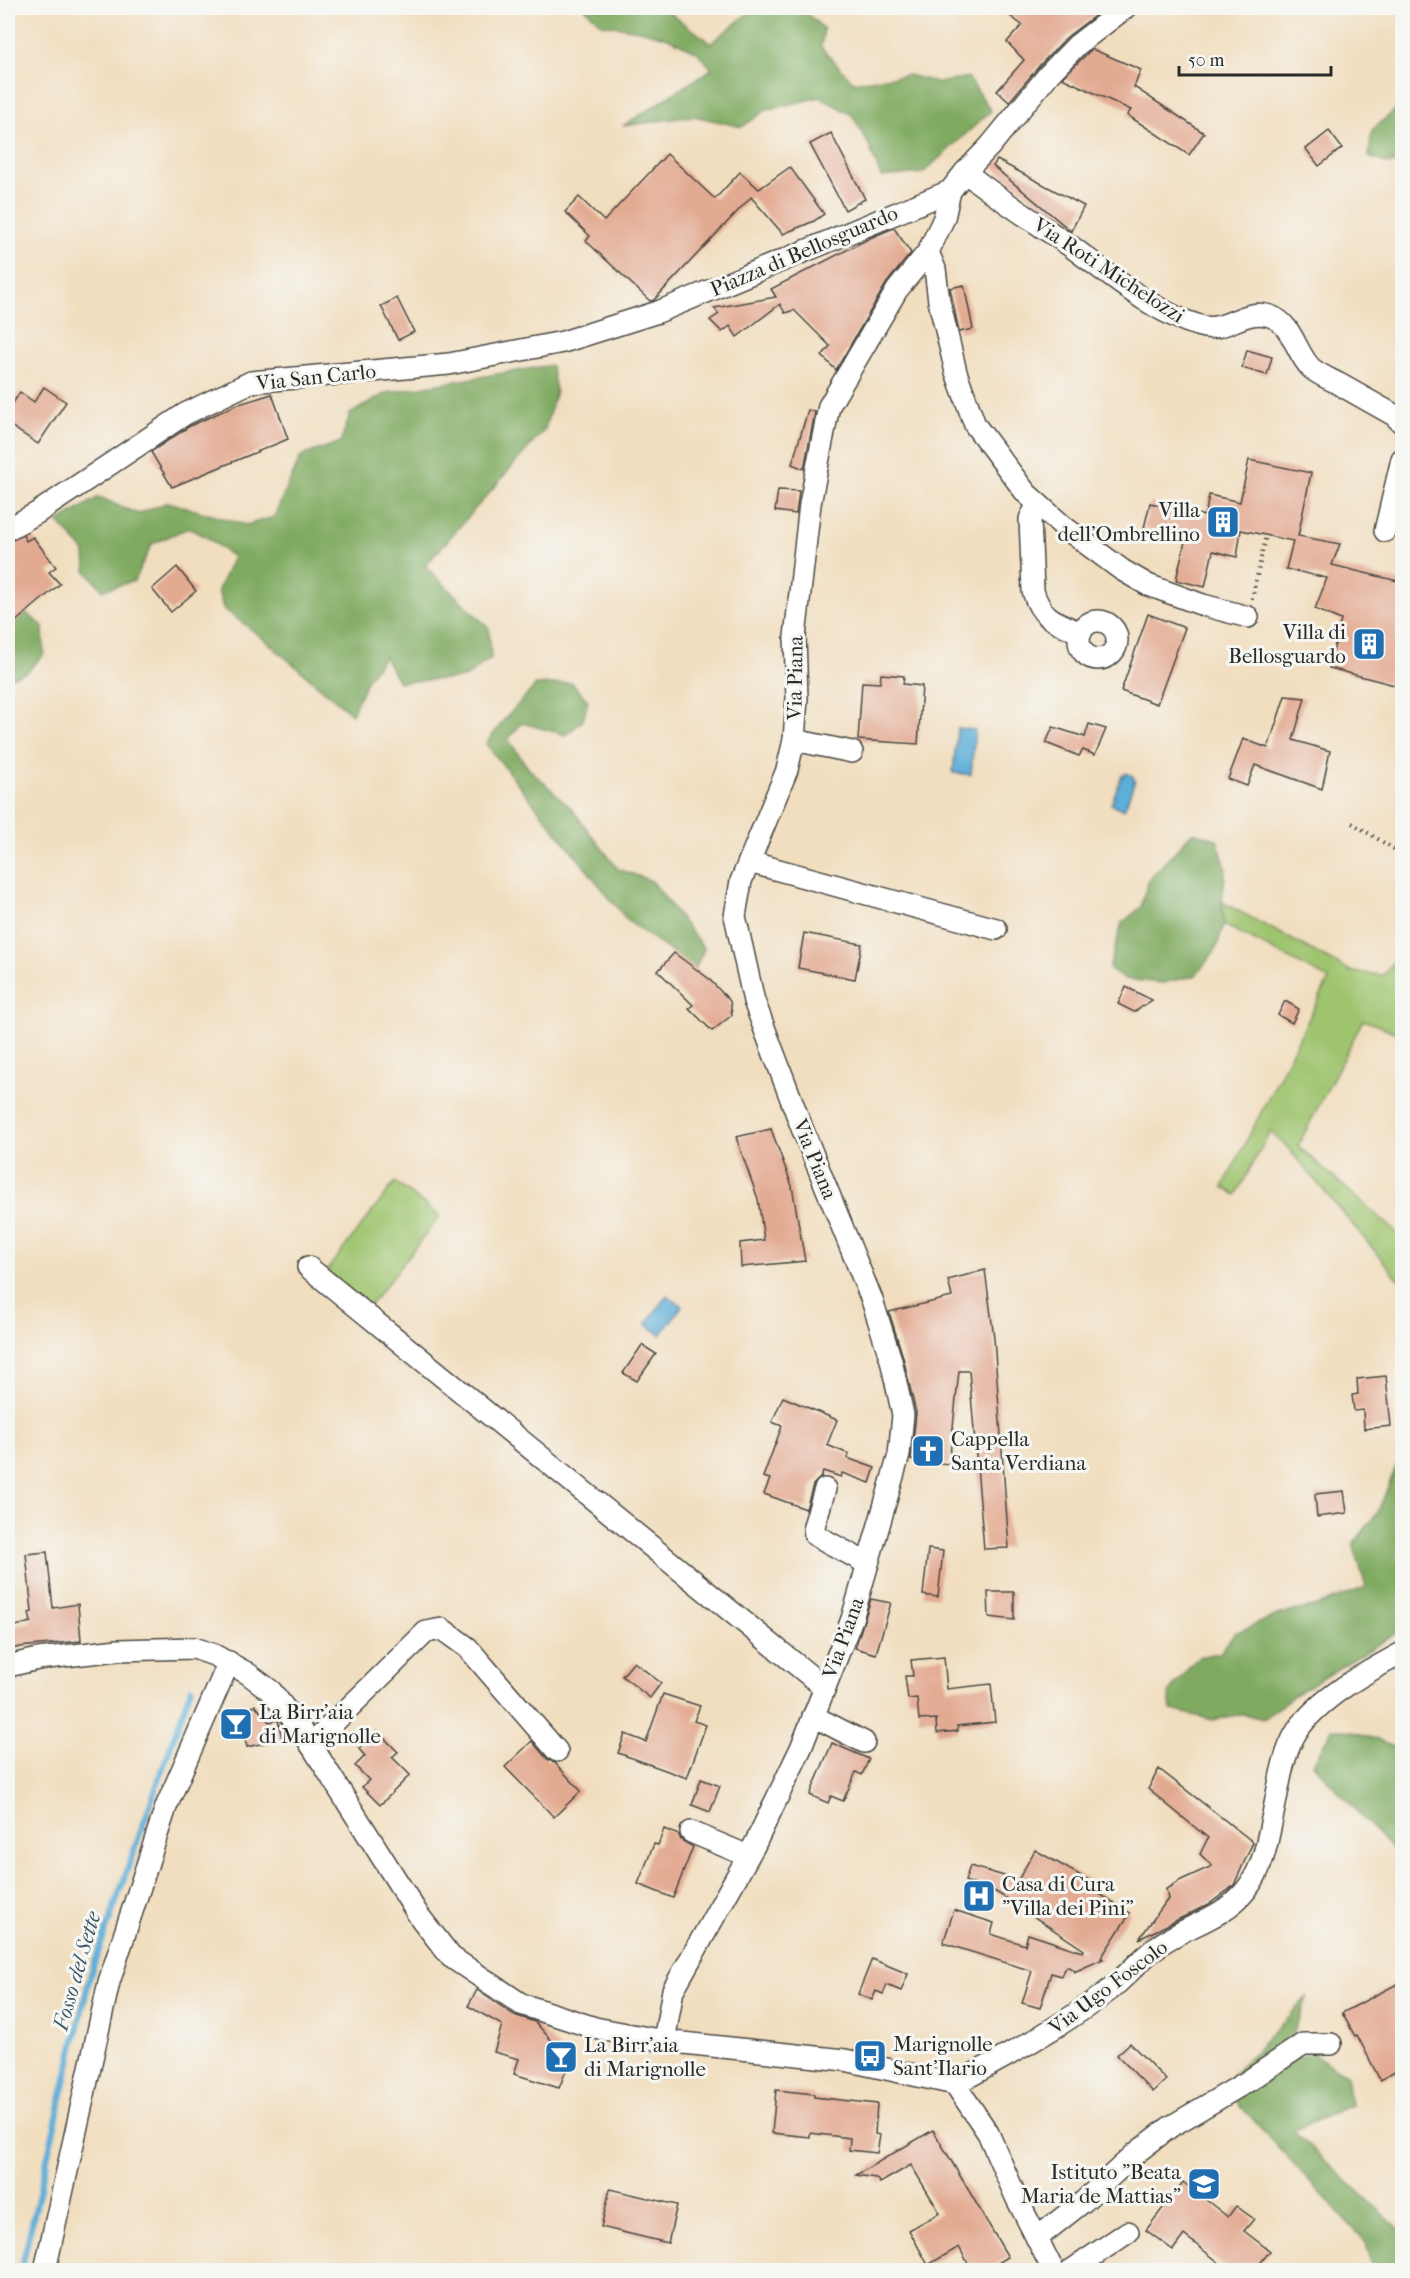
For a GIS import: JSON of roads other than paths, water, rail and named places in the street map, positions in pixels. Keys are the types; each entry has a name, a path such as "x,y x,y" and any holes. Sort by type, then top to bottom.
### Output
{"street":[{"path":"1125,8 1077,45 1049,74 990,146 964,172 950,191 944,218 923,258 935,269 939,301 956,372 975,425 1026,493 1064,527 1122,570 1148,585 1203,605 1248,617"},
{"name":"Via Roti Michelozzi","path":"964,172 1130,289 1183,320 1203,327 1226,326 1246,315 1256,314 1270,316 1283,323 1300,353 1314,371 1399,419"},
{"name":"Piazza di Bellosguardo","path":"658,312 950,191"},
{"name":"Via Piana","path":"664,2041 673,1990 748,1856 801,1748 852,1619 899,1455 903,1415 891,1360 872,1300 802,1128 754,1001 735,916 741,881 787,770 794,741 797,698 795,637 810,504 829,406 897,290 923,258"},
{"name":"Via San Carlo","path":"8,529 37,513 185,414 251,382 449,364 563,342 658,312"},
{"path":"1385,531 1402,459"},
{"path":"1038,504 1030,519 1035,600 1047,616 1081,633"},
{"path":"794,741 852,752"},
{"path":"749,862 996,929"},
{"path":"308,1267 825,1688"},
{"path":"825,1489 813,1526 815,1535 868,1564"},
{"path":"311,1745 426,1632 442,1629 468,1648 557,1751"},
{"path":"8,1666 38,1659 118,1650 194,1648 229,1662 271,1691 311,1745 419,1916 451,1957 521,2004 595,2028 664,2041 845,2060 955,2084 988,2133 1053,2271"},
{"name":"Via Ugo Foscolo","path":"955,2084 1053,2030 1108,1991 1158,1946 1201,1923 1245,1892 1257,1874 1264,1856 1281,1774 1296,1732 1313,1712 1363,1674 1402,1653"},
{"path":"45,2271 109,1982 166,1807 229,1662"},
{"path":"813,1716 864,1742"},
{"path":"691,1832 748,1856"},
{"path":"1037,2238 1084,2201 1136,2153 1170,2127 1250,2080 1303,2044 1331,2044"},
{"path":"1071,2271 1128,2232"}],"water":[{"path":"957,728 975,730 971,775 953,773"},
{"path":"1126,773 1133,776 1135,780 1124,810 1111,804 1122,775"},
{"path":"667,1295 682,1306 661,1335 646,1324"}],"waterway":[{"name":"Fosso del Sette","path":"21,2270 90,1976 191,1688"}],"place":[{"name":"Villa dell'Ombrellino","path":"1223,522"},
{"name":"Villa di Bellosguardo","path":"1369,644"},
{"name":"Cappella Santa Verdiana","path":"928,1451"},
{"name":"La Birr'aia di Marignolle","path":"236,1724"},
{"name":"Casa di Cura \"Villa dei Pini\"","path":"979,1896"},
{"name":"Marignolle Sant'Ilario","path":"870,2056"},
{"name":"La Birr’aia di Marignolle","path":"561,2057"},
{"name":"Istituto \"Beata Maria de Mattias\"","path":"1204,2184"}]}
